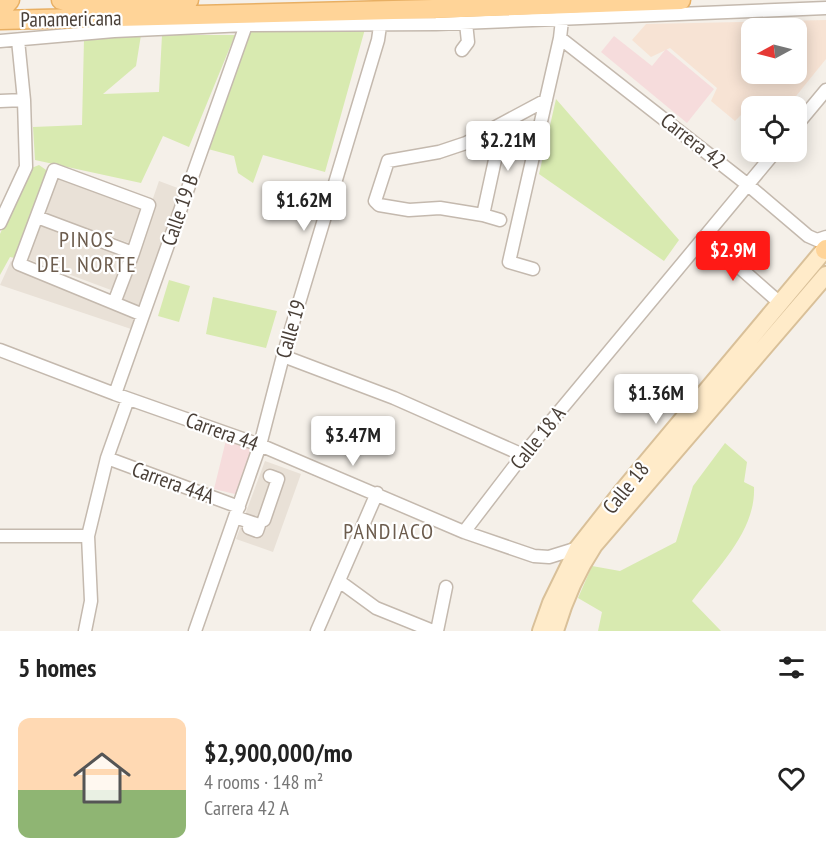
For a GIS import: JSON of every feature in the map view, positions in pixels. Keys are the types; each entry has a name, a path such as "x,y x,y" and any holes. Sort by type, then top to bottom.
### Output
{"main road":[{"path":"0,12 10,0"},
{"path":"61,0 71,2 189,0"},
{"name":"Panamericana","path":"0,20 114,25 434,17 681,0"},
{"name":"Calle 18","path":"555,631 566,597 594,545 819,280 826,246"},
{"name":"Calle 18","path":"541,631 551,603 578,548 622,492 781,304 819,280"}],"street":[{"path":"0,41 114,25 380,26 434,17 466,23 826,8"},
{"path":"533,269 509,262 560,38 562,20"},
{"path":"462,50 468,42 466,23"},
{"name":"Calle 19 B","path":"115,394 246,25"},
{"name":"Calle 19","path":"195,631 260,445 283,356 378,40 380,26"},
{"name":"Carrera 42","path":"560,38 748,184 808,236 826,246"},
{"path":"0,223 26,167 24,100 18,40"},
{"path":"807,113 826,90"},
{"path":"0,101 24,100"},
{"path":"500,220 440,208 409,210 379,205 375,201 388,161 439,152 466,143 546,100"},
{"path":"483,215 503,123"},
{"name":"Calle 18 A","path":"464,532 523,454 767,162"},
{"path":"114,303 149,205 54,170 19,264 143,315"},
{"path":"37,217 133,253"},
{"path":"705,237 781,304"},
{"name":"Carrera 44","path":"0,350 128,399 260,445 464,532 534,556 549,557 578,548"},
{"path":"283,356 394,398 523,454"},
{"path":"85,631 91,601 88,536 107,458 128,399"},
{"name":"Carrera 44A","path":"107,458 237,512 259,525 257,531 249,528"},
{"path":"264,520 278,479 270,476"},
{"path":"317,631 377,493"},
{"path":"0,536 88,536"},
{"path":"339,581 376,608 435,631 446,587"}],"shaded area":[{"path":"807,20 826,20 826,59 807,82"},
{"path":"741,22 741,84 806,84 796,96 741,96 741,115 735,121 711,101 717,88 670,48 651,57 632,40 646,24"},
{"path":"614,36 652,66 666,49 714,89 687,123 601,52"},
{"path":"56,176 141,207 132,244 43,213"},
{"path":"159,181 183,190 142,313 117,302"},
{"path":"40,219 128,254 111,290 25,258"},
{"path":"11,261 140,315 134,330 0,285"},
{"path":"226,440 254,447 239,495 214,489"},
{"path":"265,461 301,474 273,552 236,539"}],"green space":[{"path":"365,29 325,172 263,155 253,183 238,173 234,156 208,149 251,31"},
{"path":"141,35 136,66 103,94 159,92 162,35 235,35 189,147 163,136 141,183 35,160 33,127 82,125 84,39"},
{"path":"556,99 679,240 664,261 539,174"},
{"path":"39,165 49,172 15,258 10,257 0,275 0,234 29,169"},
{"path":"169,280 190,286 179,322 158,316"},
{"path":"213,297 277,311 266,348 206,334"},
{"path":"725,443 747,462 744,482 754,487 749,519 742,534 692,601 721,631 598,631 602,612 578,598 592,566 620,571 676,542 693,486"}],"district":[{"name":"PINOS DEL NORTE","path":"87,252"},
{"name":"PANDIACO","path":"389,531"}]}
